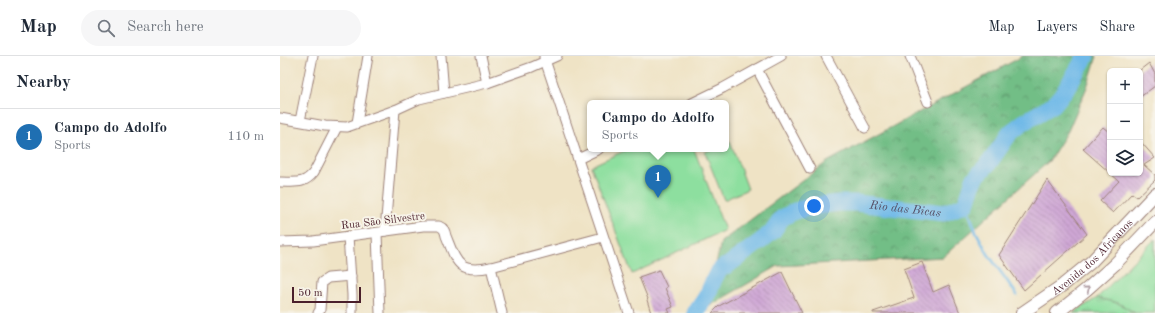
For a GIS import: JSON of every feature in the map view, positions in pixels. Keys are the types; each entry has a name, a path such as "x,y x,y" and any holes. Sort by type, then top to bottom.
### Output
{"main road":[{"name":"Avenida dos Africanos","path":"1022,313 1063,285 1091,262 1155,194"},
{"name":"Avenida dos Africanos","path":"1057,313 1088,289 1115,264 1155,222"}],"street":[{"path":"300,121 313,56"},
{"path":"357,123 368,56"},
{"path":"441,56 444,93"},
{"path":"482,56 487,83"},
{"path":"280,118 325,126 347,127 419,99 487,83 544,59 557,56"},
{"path":"698,100 781,56"},
{"path":"826,56 864,128"},
{"path":"910,56 928,102"},
{"path":"544,59 629,313"},
{"path":"757,69 810,169"},
{"path":"380,313 381,232 394,110"},
{"path":"280,182 302,182 309,179 337,127"},
{"path":"578,159 593,152"},
{"name":"Rua São Silvestre","path":"280,242 313,241 423,226 439,226 444,230 455,258 461,266 476,269 491,267 603,237"},
{"path":"348,236 352,313"},
{"path":"491,267 502,313"},
{"path":"318,313 320,310 322,282 328,278 351,276"}],"green space":[{"path":"1023,56 1097,56 1087,87 1068,131 1049,161 943,257 778,266 706,308 721,242 827,162"},
{"path":"729,142 748,189 724,200 705,152 729,152"},
{"path":"621,152 695,152 725,230 632,274 591,166"},
{"path":"1155,239 1155,313 1135,313 1118,303 1097,298"},
{"path":"1097,298 1118,303 1135,313 1073,313"}],"building":[{"path":"1149,63 1155,74 1155,86 1143,95 1143,68"},
{"path":"1103,127 1107,130 1107,170 1083,149"},
{"path":"1143,144 1155,158 1144,165 1155,175 1155,180 1137,197 1132,193 1113,213 1100,201 1119,181 1113,176 1143,176"},
{"path":"1047,180 1087,234 1024,290 999,255"},
{"path":"922,262 933,292 949,285 960,313 873,313 914,298 904,269"},
{"path":"659,270 667,287 665,288 673,307 668,309 670,313 651,313 648,299 639,277"},
{"path":"782,272 802,313 712,313 719,306"}],"waterway":[{"name":"Rio das Bicas","path":"695,313 706,296 718,272 773,231 782,218 795,211 814,206 839,203 856,203 944,213 966,204 974,179 989,163 1010,133 1024,122 1053,105 1064,92 1086,56"},
{"path":"966,204 976,232 988,254 1017,295"}],"place":[{"name":"Campo do Adolfo","path":"658,198"}]}
